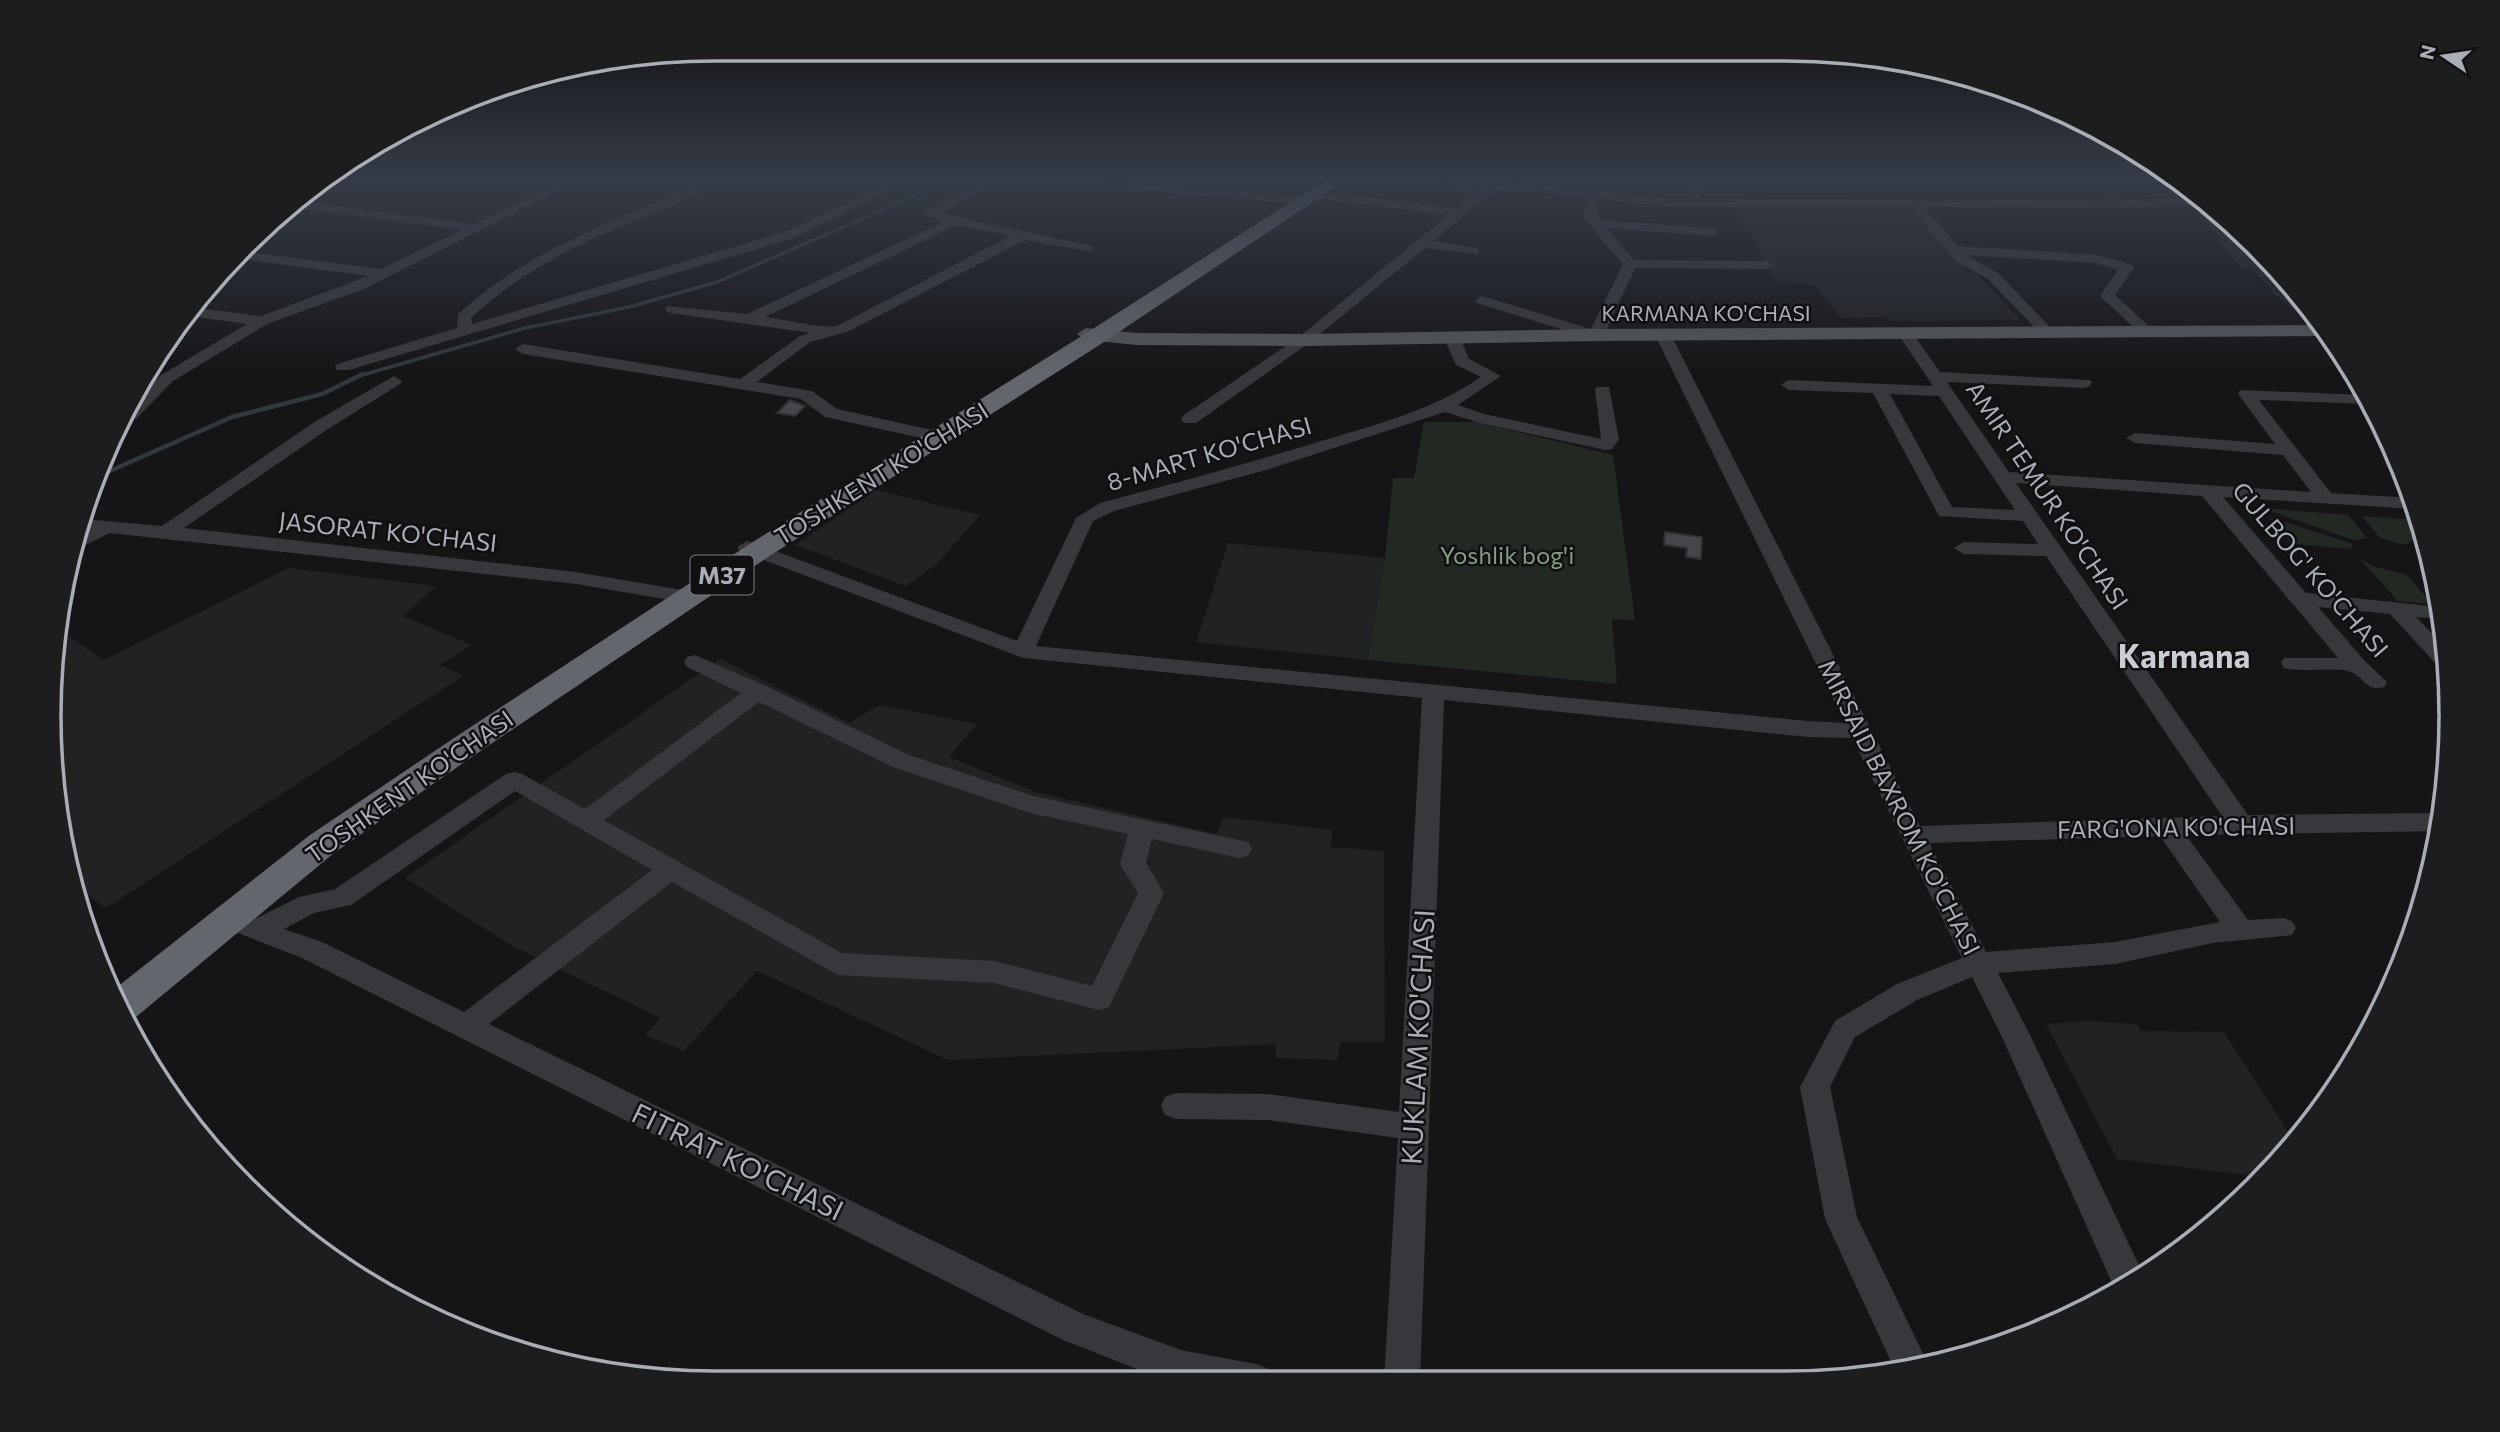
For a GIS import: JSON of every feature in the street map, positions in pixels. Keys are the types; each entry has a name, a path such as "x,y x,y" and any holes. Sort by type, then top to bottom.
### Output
{"highway":[{"name":"TOSHKENT KO'CHASI","path":"127,1002 227,918 322,844 682,595 1236,242"},
{"name":"TOSHKENT KO'CHASI","path":"753,549 926,434 1091,335"},
{"name":"TOSHKENT KO'CHASI","path":"120,986 207,911 317,829 517,694 682,595"}],"main road":[{"name":"KARMANA KO'CHASI","path":"1091,335 1304,340 1596,335 2313,331"}],"street":[{"path":"141,404 167,378 262,321 359,286 446,242"},
{"path":"464,331 463,317 485,295 550,253 573,242"},
{"path":"343,367 766,242"},
{"path":"747,320 911,242"},
{"path":"744,384 804,339 842,329 1010,242"},
{"path":"1051,242 1087,249"},
{"path":"1611,242 1630,264 1767,265"},
{"path":"1947,242 1962,258 1993,276 2048,333"},
{"path":"1190,419 1304,340 1422,243 1472,251"},
{"path":"1954,250 2098,258 2127,268 2106,296 2147,332"},
{"path":"250,257 384,274"},
{"path":"1482,300 1596,335 1630,264"},
{"path":"671,309 814,328 823,334"},
{"path":"200,313 262,321"},
{"name":"AMIR TEMUR KO'CHASI","path":"1906,334 2241,824"},
{"name":"MIRSAID BAXROM KO'CHASI","path":"1663,335 1912,835 2015,1034 2125,1274"},
{"name":"8-MART KO'CHASI","path":"1023,650 1085,518 1107,507 1260,466 1446,407 1493,376 1490,372 1462,362 1452,338"},
{"path":"523,349 806,395 831,413 926,434"},
{"path":"166,532 322,425 394,381"},
{"path":"1789,385 1878,387 2084,383"},
{"path":"1878,387 1947,512 2030,516"},
{"path":"1446,407 1479,418 1606,445 1610,439 1603,390"},
{"path":"2325,498 2246,394 2357,399"},
{"path":"2135,438 2289,450"},
{"name":"GULBOG' KO'CHASI","path":"2005,477 2403,503"},
{"name":"GULBOG' KO'CHASI","path":"2207,490 2356,665 2376,682"},
{"name":"JASORAT KO'CHASI","path":"90,526 576,578 682,595"},
{"path":"87,538 107,527"},
{"path":"1964,548 2053,550"},
{"path":"753,549 1023,650 1808,729 1862,731"},
{"path":"2301,599 2430,612"},
{"path":"2397,610 2435,649"},
{"path":"695,662 901,761 1030,804 1239,849"},
{"path":"2292,663 2356,665"},
{"path":"586,821 758,691"},
{"name":"KUKLAM KO'CHASI","path":"1402,1371 1433,692"},
{"path":"258,930 308,904 342,898 514,780 838,964 994,972 1099,999 1151,893 1133,864 1142,828"},
{"name":"FARG'ONA KO'CHASI","path":"1912,835 2241,824 2429,823"},
{"path":"2166,826 2241,931"},
{"path":"466,1027 671,869"},
{"name":"FITRAT KO'CHASI","path":"227,918 312,950 1075,1328 1181,1368 1197,1371"},
{"path":"1908,1359 1841,1219 1815,1087 1845,1029 1907,992 1979,963 2115,953 2213,933 2283,928"},
{"path":"1176,1106 1269,1107 1413,1127"}],"shaded area":[{"path":"1753,242 1940,242 1967,271 1978,275 2020,320 1889,321 1885,317 1841,318 1815,286 1775,280"},
{"path":"2220,242 2235,242 2300,313 2275,295 2251,268 2240,268"},
{"path":"876,490 980,515 937,564 906,586 795,545"},
{"path":"1228,543 1385,558 1368,660 1196,642"},
{"path":"289,568 436,586 403,616 472,645 440,665 463,676 106,908 87,895 67,801 61,716 67,635 104,660"},
{"path":"720,659 850,723 879,705 977,724 949,757 1036,792 1216,834 1224,817 1332,830 1331,847 1384,851 1385,1042 1341,1042 1337,1060 1276,1058 1275,1044 948,1060 757,971 684,1051 645,1035 660,1018 512,946 405,878"},
{"path":"2088,1021 2137,1024 2141,1031 2224,1032 2289,1133 2250,1175 2117,1159 2046,1024"}],"green space":[{"name":"Yoshlik bog'i","path":"1424,422 1476,422 1613,455 1635,620 1612,619 1617,684 1368,660 1385,558 1393,478 1414,478"},
{"path":"2262,508 2348,515 2367,538 2353,540"},
{"path":"2362,516 2408,519 2414,540 2404,545 2380,538"},
{"path":"2269,517 2353,544 2352,549 2292,544"},
{"path":"2359,558 2375,567 2407,575 2428,599 2429,604 2398,601"}],"building":[{"path":"790,400 805,406 795,416 777,413"},
{"path":"1665,532 1702,537 1701,559 1686,557 1687,548 1664,545"}],"waterway":[{"path":"359,376 525,328 629,307 717,282 809,242"},
{"path":"109,472 232,417 322,394 363,374"}],"district":[{"name":"Karmana","path":"2184,655"}]}
